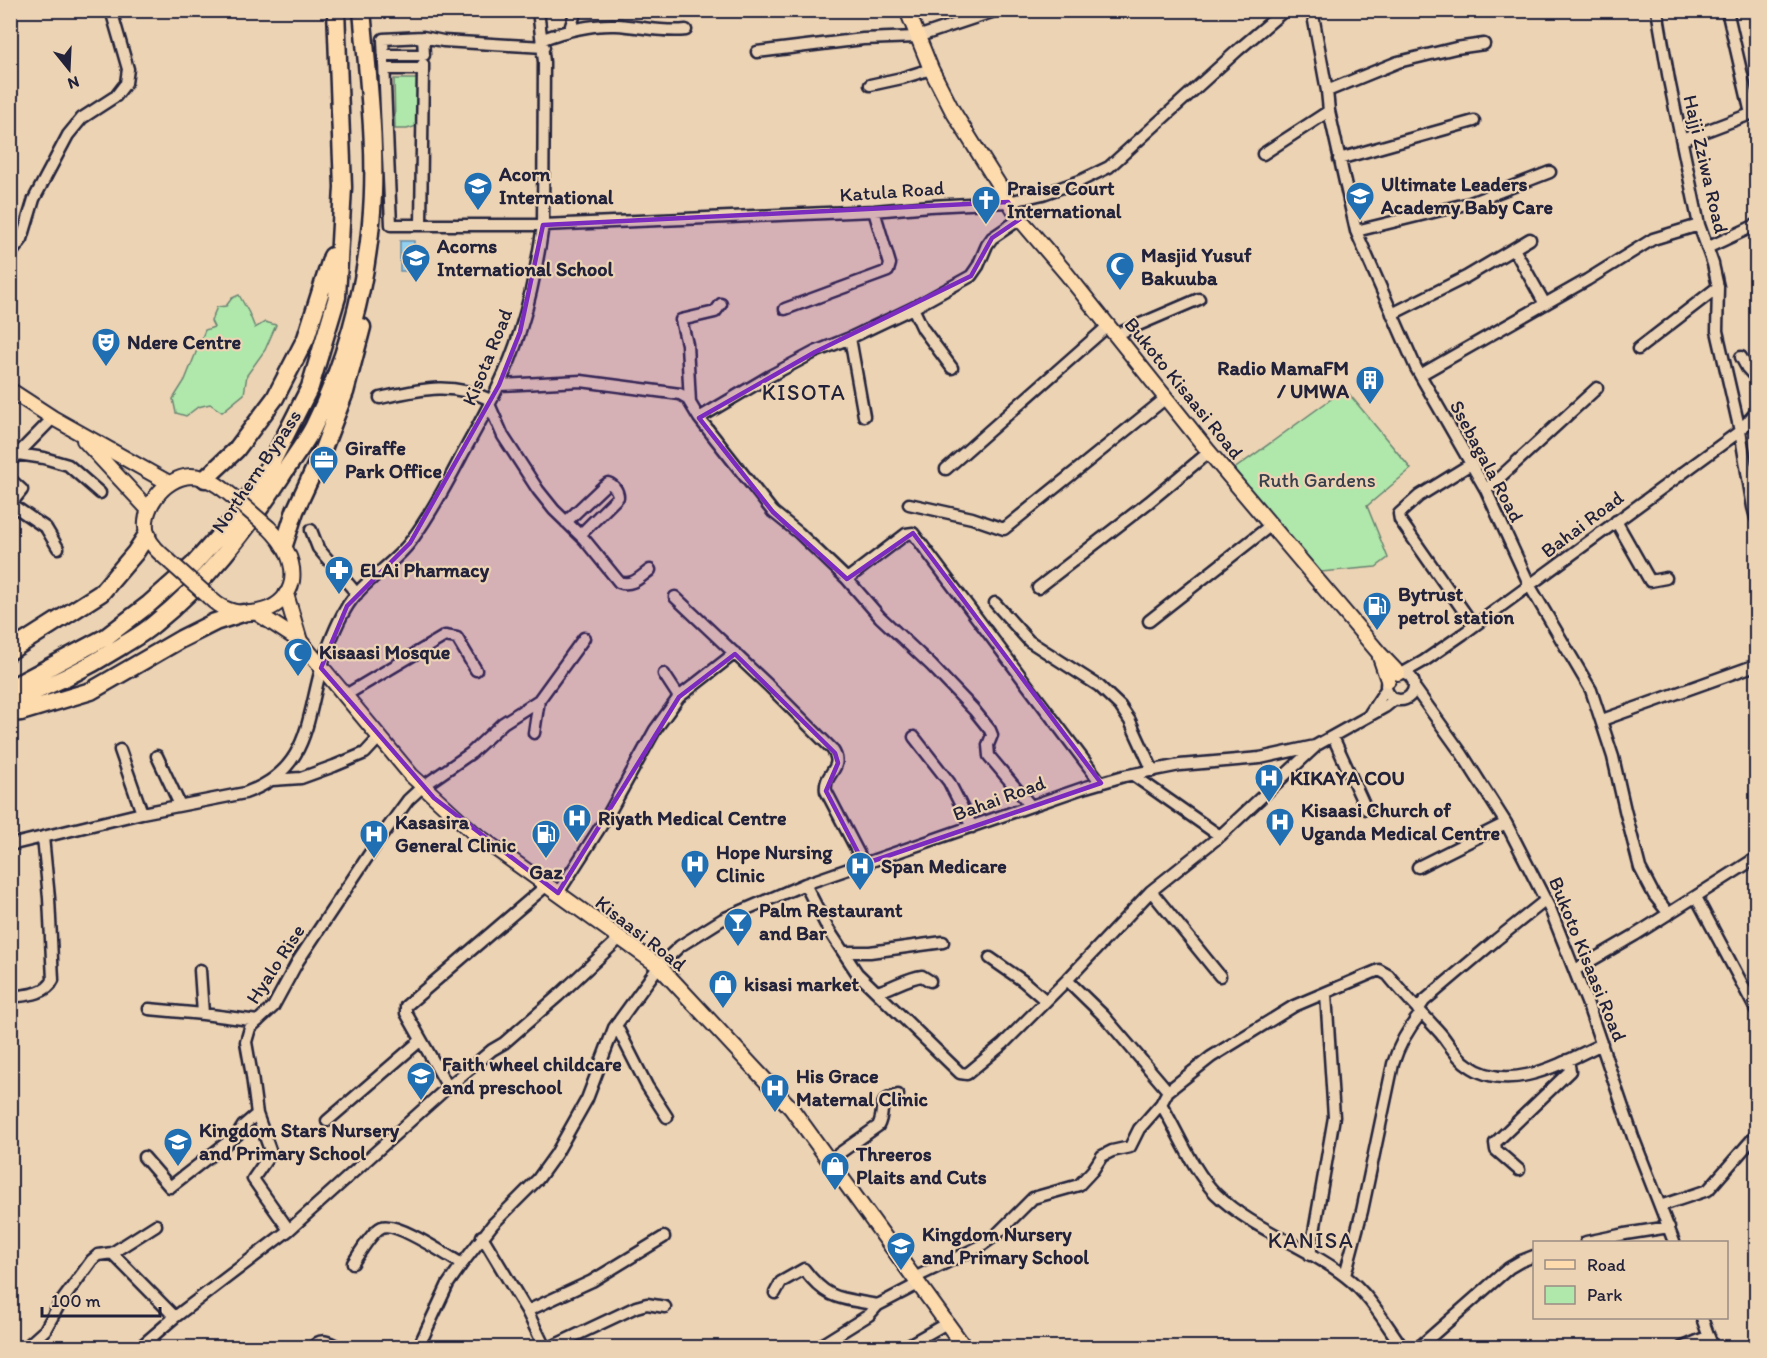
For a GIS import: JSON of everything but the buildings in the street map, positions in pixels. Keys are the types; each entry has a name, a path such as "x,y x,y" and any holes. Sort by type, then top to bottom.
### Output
{"highway":[{"name":"Northern Bypass","path":"10,687 106,637 149,604 193,565 235,518 273,460 310,387 337,297 343,187 336,10"},
{"name":"Northern Bypass","path":"10,701 89,666 152,626 184,599 222,560 264,503 312,429 329,392 357,306 371,225 374,179 372,120 362,10"},
{"path":"205,479 236,450 275,398 306,338 331,263 343,187"},
{"path":"284,544 295,511 320,457 345,392 362,329 372,272 371,225"},
{"path":"10,651 101,592 135,553 147,535"},
{"path":"10,713 21,712 91,691 215,622 250,613"}],"main road":[{"name":"Bukoto Kisaasi Road","path":"907,10 917,38 952,110 1020,219 1209,452 1379,652 1394,678"},
{"path":"10,390 76,432 169,483"},
{"path":"76,432 148,509"},
{"path":"191,476 218,484 269,528 284,544 291,570 291,582 286,594 267,610 250,613 224,609 154,547 147,535 148,509 169,483 191,476"},
{"path":"286,594 300,641"},
{"path":"250,613 300,641"},
{"name":"Kisaasi Road","path":"300,641 422,787 474,833 659,966 784,1100 965,1347"}],"street":[{"path":"10,255 22,239 34,199 68,135 82,118 116,96 126,83 128,69 111,10"},
{"name":"Kisota Road","path":"272,780 287,768 296,756 311,714 321,668 343,613 357,594 410,543 433,508 499,385 520,332 540,249 545,192 543,43 538,10"},
{"path":"570,29 576,10"},
{"path":"758,52 863,39 917,38 998,10"},
{"name":"Katula Road","path":"385,69 391,225 543,225 874,211 1008,202 1073,184 1109,167 1285,10"},
{"name":"Ssebagala Road","path":"1312,10 1329,111 1356,231 1420,375 1486,490 1530,585 1586,679 1602,720 1640,868 1654,895 1669,914"},
{"name":"Hajji Zziwa Road","path":"1658,10 1667,71 1698,225 1713,264 1718,287 1717,331 1740,431 1749,491 1756,518"},
{"path":"1682,140 1754,113 1727,10"},
{"path":"423,69 385,69 383,39 423,37 443,40 543,43 570,29 599,25 618,25 669,32 686,30"},
{"path":"421,224 423,37"},
{"path":"1327,91 1398,62 1456,48 1484,44"},
{"path":"384,55 424,55"},
{"path":"870,85 931,69"},
{"path":"1263,154 1329,111"},
{"path":"1340,159 1474,121"},
{"path":"1356,231 1470,203 1550,172"},
{"path":"785,309 888,271 890,264 874,211"},
{"path":"699,418 815,352 913,308 971,276 992,238 1020,219"},
{"path":"1420,375 1653,240 1698,225"},
{"path":"1707,248 1756,225"},
{"path":"1392,314 1466,277 1530,239"},
{"path":"1514,249 1545,304"},
{"path":"1638,349 1718,287"},
{"path":"946,470 1111,330 1199,299"},
{"path":"690,403 687,344 681,320 715,312 721,304"},
{"path":"913,308 923,329 952,368"},
{"path":"850,338 864,416"},
{"path":"1741,357 1756,378"},
{"path":"499,385 581,381 680,394 690,403 699,418 773,512 799,533 847,579 880,617 932,665 974,710 992,735 988,745 989,756 1030,805"},
{"path":"380,398 436,388 474,392 490,402 503,436 526,473 554,510 580,535 619,582 632,583 650,570"},
{"path":"1486,490 1597,388"},
{"path":"909,504 1004,529 1166,398"},
{"name":"Bahai Road","path":"1369,715 1394,678 1424,661 1474,626 1740,431 1756,412"},
{"path":"14,458 53,418"},
{"path":"1038,588 1209,452"},
{"path":"14,458 44,458 68,465 100,492"},
{"path":"1471,464 1419,496 1399,514 1400,520 1474,626"},
{"path":"10,479 22,490 11,505 46,528 58,548"},
{"path":"566,522 604,486 611,484 617,491 618,497 580,535"},
{"path":"1616,521 1650,581 1666,578"},
{"path":"1149,621 1271,525"},
{"path":"311,530 318,549 357,594"},
{"path":"847,579 906,534 913,533 1101,783"},
{"path":"675,597 835,753 837,765 826,783 826,791 864,864"},
{"path":"995,603 1029,641 1099,686 1120,706 1130,721 1153,771"},
{"path":"344,696 445,636 457,638 476,670"},
{"path":"534,734 539,700 584,638"},
{"path":"448,1087 406,1013 406,1006 553,889 608,815 650,739 678,697 735,654"},
{"name":"Bahai Road","path":"1414,684 1424,661"},
{"path":"1602,720 1756,665"},
{"path":"664,674 678,697"},
{"path":"1400,699 1412,692 1414,684 1407,674 1394,678 1391,697 1429,708"},
{"name":"Bukoto Kisaasi Road","path":"1414,684 1506,823 1546,900 1575,970 1674,1241"},
{"name":"Bahai Road","path":"418,1347 448,1284 482,1236 538,1179 556,1154 587,1099 616,1025 659,966 680,946 701,931 756,903 1030,805 1101,783 1153,771 1207,762 1260,758 1315,746 1400,699"},
{"name":"Hyalo Rise","path":"289,1230 254,1182 254,1176 271,1153 256,1114 246,1042 250,1028 273,1006 298,961 408,800 422,787 471,753 503,723 539,700"},
{"path":"914,737 949,782 972,827"},
{"path":"1333,737 1366,809"},
{"path":"10,845 142,813 245,793 260,788 272,780 301,778 365,753 380,738"},
{"path":"805,885 828,929 857,973 963,1074 971,1071 1003,1044 1151,891 1220,836 1315,746"},
{"path":"120,750 142,813"},
{"path":"157,756 180,805"},
{"path":"1132,775 1220,836"},
{"path":"1418,867 1506,823"},
{"path":"10,997 42,992 50,986 53,980 43,837"},
{"path":"1575,970 1669,914 1756,858"},
{"path":"1151,891 1220,976"},
{"path":"1696,897 1756,1010"},
{"path":"1345,1275 1362,1211 1393,1064 1398,1047 1407,1030 1424,1001 1546,900"},
{"path":"139,1347 289,1230 448,1087 492,1050 504,1043 620,938"},
{"path":"843,952 870,952 943,942"},
{"path":"990,958 1045,1000"},
{"path":"200,970 203,1014"},
{"path":"816,1347 869,1315 878,1305 916,1281 979,1247 996,1235 1033,1198 1079,1185 1106,1153 1130,1147 1139,1129 1161,1104 1168,1091 1211,1057 1294,1006 1326,994 1372,971 1378,970 1388,975 1465,1064 1486,1074 1512,1078 1547,1068 1602,1044"},
{"path":"877,992 916,976 922,976 930,981"},
{"path":"1067,980 1104,1016 1168,1091"},
{"path":"1311,1255 1334,1117 1326,994"},
{"path":"149,1009 258,1021"},
{"path":"616,1025 646,1086 667,1117"},
{"path":"327,1121 421,1040"},
{"path":"1519,1170 1496,1150 1495,1143 1570,1071 1568,1060"},
{"path":"830,1160 878,1126 884,1101 898,1095"},
{"path":"1161,1104 1198,1170 1214,1192 1242,1214 1345,1275 1367,1298 1402,1347"},
{"path":"144,1157 170,1187 238,1134 256,1114"},
{"path":"1660,1206 1708,1190 1756,1135"},
{"path":"25,1347 45,1330 59,1305 92,1260 112,1253 156,1225"},
{"path":"353,1263 375,1232 387,1226 412,1236 462,1264"},
{"path":"1591,1241 1669,1227"},
{"path":"482,1236 547,1347 636,1307 647,1304 664,1307"},
{"path":"527,1311 592,1281 664,1236"},
{"path":"112,1253 175,1317"},
{"path":"1418,1347 1509,1268 1533,1256"},
{"path":"775,1293 781,1282 804,1269 817,1287 835,1298 878,1305"},
{"path":"1703,1319 1713,1347"},
{"path":"903,1347 947,1323"},
{"path":"1681,1347 1709,1336"},
{"path":"313,1347 320,1341 340,1347"}],"highlighted area":[{"path":"1008,202 1020,219 992,238 971,276 815,352 699,418 773,512 847,579 913,533 1101,783 864,864 826,791 838,763 835,753 735,654 679,697 558,893 434,798 321,668 347,606 410,543 499,385 520,332 543,225"}],"green space":[{"path":"394,79 418,79 417,126 395,129"},
{"path":"239,295 255,328 265,322 276,325 265,350 247,375 244,394 222,412 210,404 198,407 186,416 176,413 173,399 185,380 205,330 214,327 211,321 217,307 226,306 232,298"},
{"name":"Ruth Gardens","path":"1345,389 1411,469 1367,506 1388,558 1376,567 1321,572 1233,470"}],"water":[{"path":"400,241 414,241 414,271 400,271"}],"place":[{"name":"Acorn International","path":"478,212"},
{"name":"Ultimate Leaders Academy Baby Care","path":"1360,222"},
{"name":"Praise Court International","path":"986,226"},
{"name":"Acorns International School","path":"416,284"},
{"name":"Masjid Yusuf Bakuuba","path":"1120,292"},
{"name":"Ndere Centre","path":"106,368"},
{"name":"Radio MamaFM / UMWA","path":"1370,406"},
{"name":"Giraffe Park Office","path":"324,486"},
{"name":"ELAi Pharmacy","path":"339,596"},
{"name":"Bytrust petrol station","path":"1377,632"},
{"name":"Kisaasi Mosque","path":"298,678"},
{"name":"KIKAYA COU","path":"1269,804"},
{"name":"Riyath Medical Centre","path":"577,844"},
{"name":"Kisaasi Church of Uganda Medical Centre","path":"1280,848"},
{"name":"Kasasira General Clinic","path":"374,860"},
{"name":"Gaz","path":"546,860"},
{"name":"Hope Nursing Clinic","path":"695,890"},
{"name":"Span Medicare","path":"860,892"},
{"name":"Palm Restaurant and Bar","path":"738,948"},
{"name":"kisasi market","path":"723,1010"},
{"name":"Faith wheel childcare and preschool","path":"421,1102"},
{"name":"His Grace Maternal Clinic","path":"775,1114"},
{"name":"Kingdom Stars Nursery and Primary School","path":"178,1168"},
{"name":"Threeros Plaits and Cuts","path":"835,1192"},
{"name":"Kingdom Nursery and Primary School","path":"901,1272"}],"district":[{"name":"KISOTA","path":"804,392"},
{"name":"KANISA","path":"1311,1240"}]}
